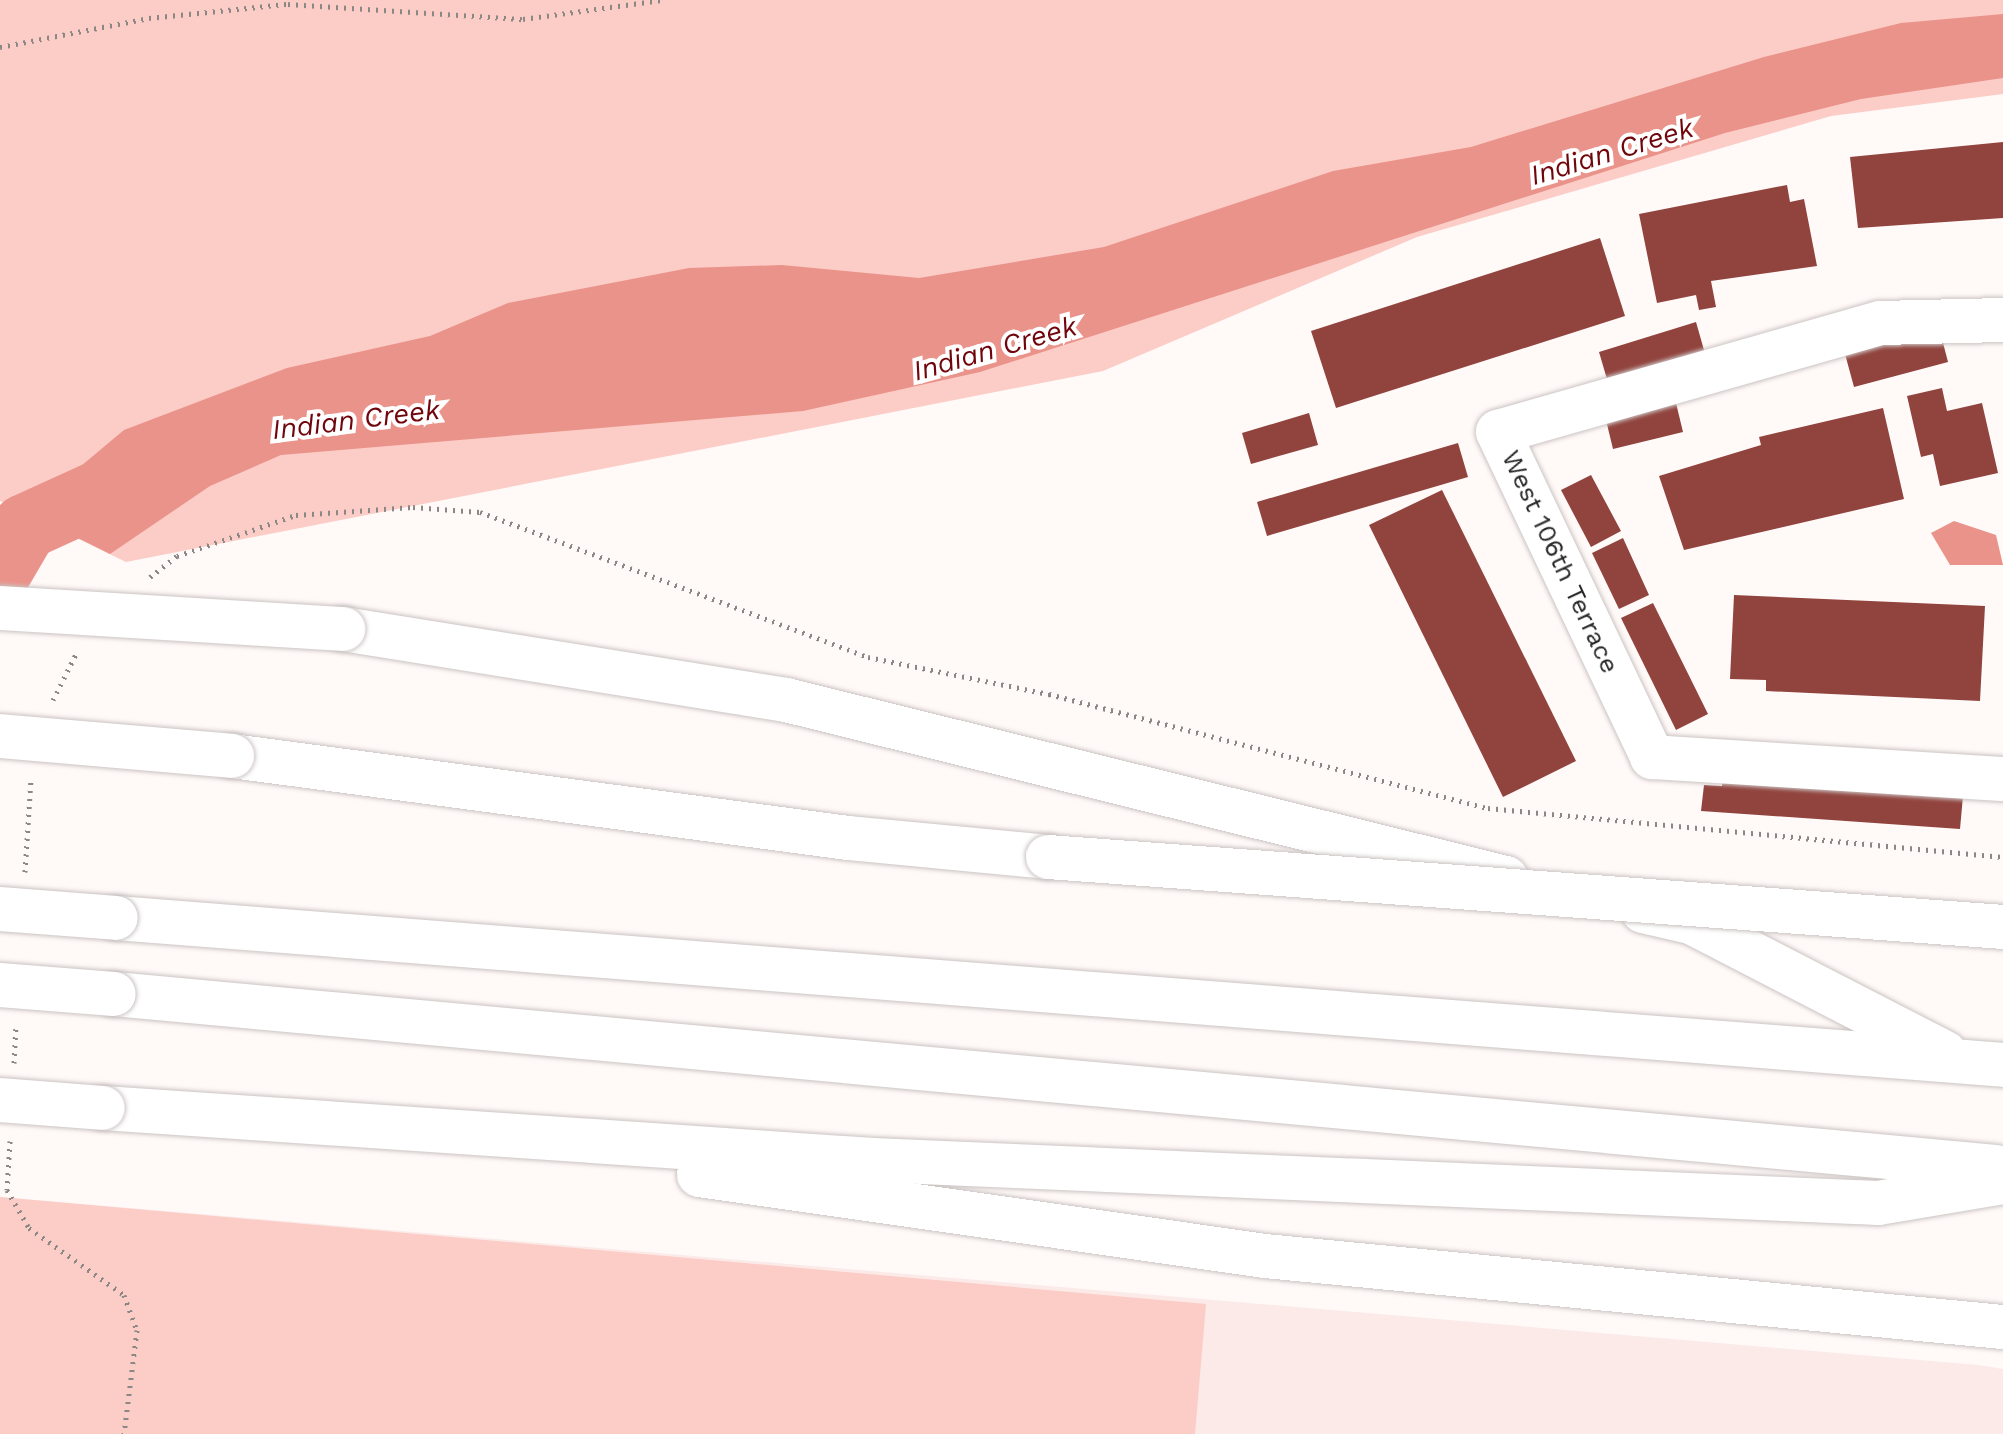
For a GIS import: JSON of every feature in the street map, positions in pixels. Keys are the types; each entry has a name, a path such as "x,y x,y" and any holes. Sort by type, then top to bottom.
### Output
{"main road":[{"name":"West 106th Terrace","path":"2003,320 1880,323 1498,432 1652,757 2003,779"},
{"path":"0,608 343,629 786,700 1691,922 1982,1063"},
{"path":"0,736 232,756 848,838 1048,857 2003,927"},
{"path":"0,909 1982,1063"},
{"path":"0,985 2003,1168"},
{"path":"0,1100 372,1128 889,1160 1878,1203 2003,1182"},
{"path":"372,1128 1265,1256 2003,1327"}],"path":[{"path":"0,47 149,18 288,4 523,19 662,0"}],"shaded area":[{"path":"0,0 2003,0 2003,94 1831,116 1417,237 1103,371 126,562 0,501"},
{"path":"0,1197 1978,1365 2003,1369 2003,1434 0,1434"},
{"path":"0,1197 1206,1304 1195,1434 0,1434"}],"water":[{"path":"2003,14 2003,78 1861,99 1725,133 980,372 803,411 281,455 210,486 110,554 26,512 124,430 287,368 430,336 508,303 689,268 782,265 919,278 1104,247 1333,171 1471,147 1764,57 1901,23"},
{"path":"1954,521 1996,535 2003,565 1950,565 1931,533"}],"building":[{"path":"2003,142 2003,218 1858,228 1850,157"},
{"path":"1787,185 1790,202 1804,199 1817,266 1711,281 1716,307 1699,310 1696,295 1657,303 1639,214"},
{"path":"1600,238 1625,316 1336,408 1311,331"},
{"path":"1696,322 1706,357 1609,386 1599,352"},
{"path":"1925,332 1942,339 1948,362 1854,387 1845,354"},
{"path":"1942,388 1947,411 1982,403 1998,473 1940,486 1933,454 1921,457 1907,396"},
{"path":"1675,399 1683,432 1613,449 1605,416"},
{"path":"1883,408 1904,499 1684,550 1659,476 1761,445 1759,437"},
{"path":"1309,413 1318,445 1251,464 1242,433"},
{"path":"1458,443 1468,477 1267,536 1257,502"},
{"path":"1591,475 1621,531 1591,547 1561,490"},
{"path":"1442,490 1576,761 1503,797 1369,525"},
{"path":"1623,538 1649,595 1619,609 1592,553"},
{"path":"1734,595 1985,606 1980,701 1766,691 1766,680 1730,679"},
{"path":"1653,603 1708,714 1676,730 1621,618"},
{"path":"1723,777 1963,796 1960,829 1701,811 1704,785 1722,786"}],"waterway":[{"name":"Indian Creek","path":"0,570 25,527 126,481"}]}
